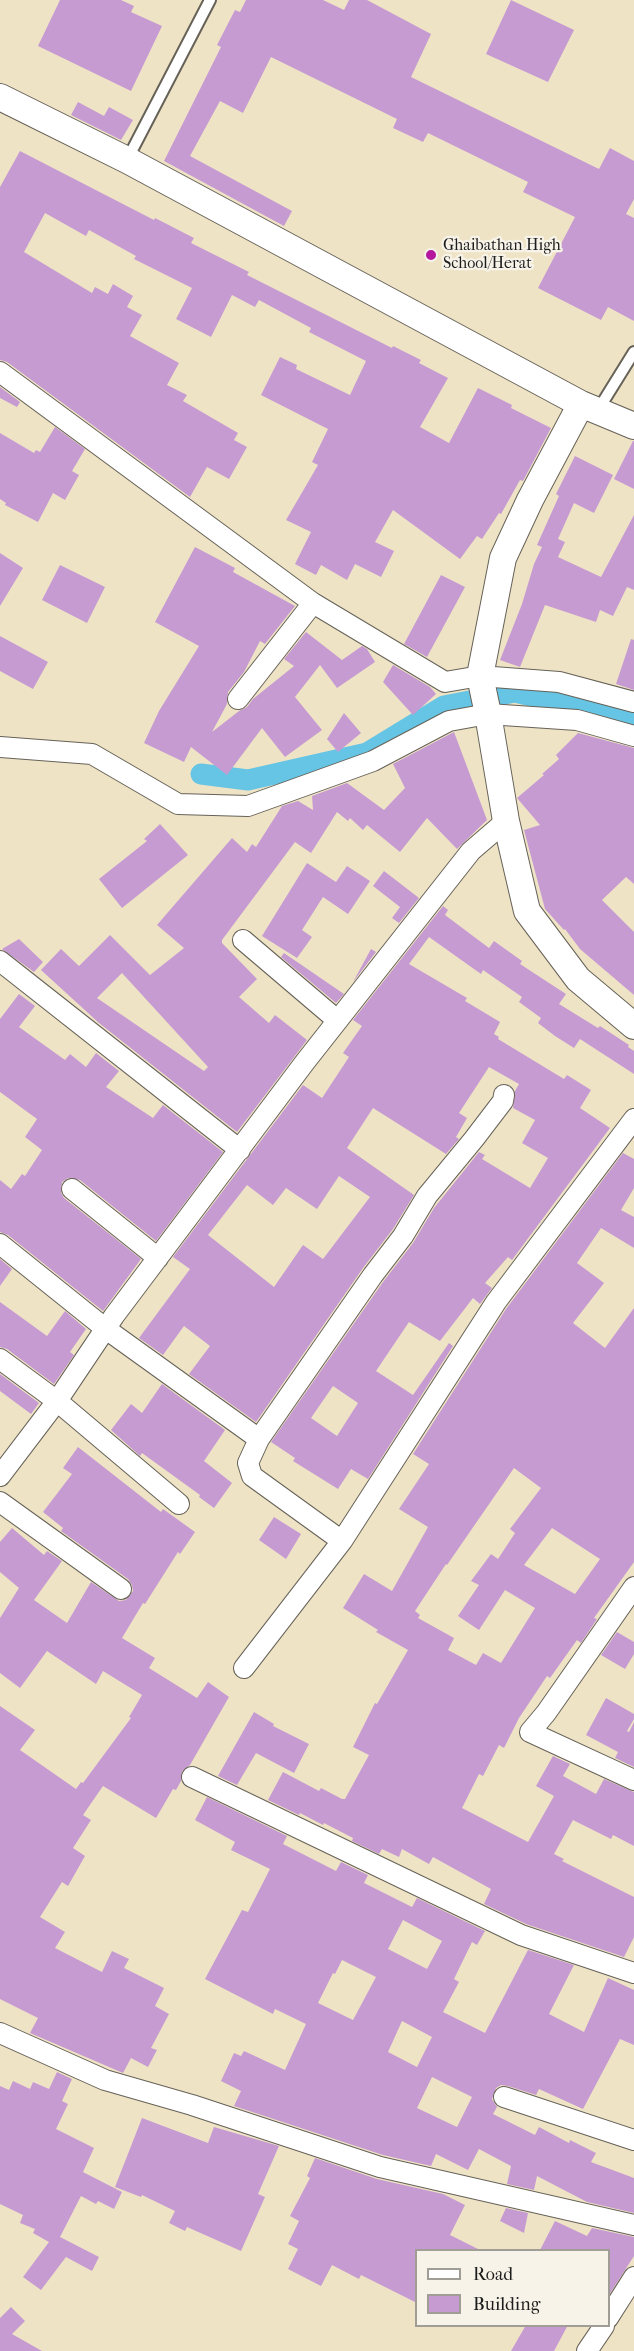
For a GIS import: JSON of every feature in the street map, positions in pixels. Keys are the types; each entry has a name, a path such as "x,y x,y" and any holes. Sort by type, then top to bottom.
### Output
{"street":[{"path":"0,97 127,160 590,407 634,426"},
{"path":"0,372 313,603 445,682 480,676 559,682 634,702"},
{"path":"590,407 530,500 503,558 480,676 506,821 527,911 578,979 634,1026"},
{"path":"238,699 313,603"},
{"path":"0,747 92,754 178,804 248,806 374,761 449,721 488,714 577,720 634,736"},
{"path":"0,1476 57,1401 158,1258 337,1020 471,851 506,821"},
{"path":"243,940 337,1020"},
{"path":"0,960 240,1150"},
{"path":"342,1541 252,1476 248,1463 259,1438 403,1236 428,1196 474,1139 504,1095"},
{"path":"244,1668 342,1541 496,1302 634,1119"},
{"path":"72,1189 158,1258"},
{"path":"0,1244 106,1329 259,1438"},
{"path":"0,1359 57,1401 179,1504"},
{"path":"0,1502 121,1589"},
{"path":"634,1587 546,1713 530,1732 634,1780"},
{"path":"192,1777 521,1935 634,1973"},
{"path":"0,2032 105,2080 192,2105 380,2167 634,2225"},
{"path":"504,2097 634,2140"},
{"path":"610,2316 634,2277"},
{"path":"587,2351 603,2327"}],"lane":[{"path":"127,160 210,0"},
{"path":"590,407 634,352"}],"building":[{"path":"60,0 121,0 134,6 131,12 162,26 131,91 38,46"},
{"path":"246,0 323,0 344,10 349,0 367,0 431,34 411,77 599,169 610,148 634,161 634,199 626,214 634,218 634,321 608,307 601,320 538,288 575,217 523,192 528,182 428,133 423,142 393,128 397,119 271,57 243,113 220,101 190,156 292,211 284,226 164,161 221,47 217,45 235,10 240,12"},
{"path":"511,0 574,30 548,82 486,54"},
{"path":"78,102 104,116 109,107 133,120 121,140 71,115"},
{"path":"20,151 194,238 191,243 249,272 247,275 392,348 393,346 421,360 419,363 448,378 420,427 449,443 478,388 551,428 523,481 520,480 501,514 499,513 482,539 477,536 460,559 393,510 375,542 394,551 381,577 355,564 347,580 321,565 316,575 295,564 311,532 286,520 318,465 312,462 328,429 261,395 280,357 297,365 296,369 350,395 366,361 309,332 311,328 259,300 255,307 232,295 211,337 176,319 192,288 134,259 136,256 89,230 86,236 45,213 24,252 92,293 95,287 108,294 113,284 133,296 127,307 142,315 130,336 179,363 167,385 187,395 183,401 238,433 234,440 247,447 229,479 207,467 190,497 7,362 0,360 0,187"},
{"path":"0,387 20,402 17,407 0,398"},
{"path":"55,427 85,449 72,471 79,475 65,500 53,493 38,522 5,505 6,503 0,499 0,433 34,453 36,450 40,452"},
{"path":"634,441 634,489 614,479"},
{"path":"575,456 613,475 594,513 574,503 558,539 565,542 558,557 601,577 634,515 634,590 627,587 613,616 600,610 596,622 545,605 520,667 500,660 542,547 537,545 559,496 556,494"},
{"path":"195,547 235,568 233,572 295,606 265,644 260,641 244,672 228,692 227,704 212,732 247,707 253,699 294,666 284,659 306,632 342,660 362,646 367,649 375,662 337,688 320,665 295,697 322,730 285,757 262,728 227,775 191,747 184,762 144,743 159,711 199,646 155,622"},
{"path":"0,553 23,568 0,606"},
{"path":"60,565 105,587 87,623 42,600"},
{"path":"441,575 465,587 427,657 404,644"},
{"path":"0,636 48,662 33,689 0,671"},
{"path":"631,639 634,640 634,690 616,684"},
{"path":"393,665 430,687 436,694 413,715 383,682"},
{"path":"344,713 361,733 338,752 327,739"},
{"path":"454,732 487,820 457,849 427,818 400,852 367,825 363,830 350,818 348,821 337,812 311,853 295,842 222,940 222,943 257,979 239,997 269,1023 275,1015 307,1040 237,1132 99,1023 41,970 61,949 79,966 110,935 150,975 184,948 157,925 232,838 247,852 252,844 256,847 282,806 298,801 313,810 312,796 347,783 384,810 405,788 393,764","holes":["122,973 208,1067 204,1071 97,998"]},
{"path":"578,733 634,748 634,884 626,877 602,900 634,932 634,995 580,949 565,929 545,909 524,830 540,825 517,798 544,775 542,774 559,759 556,755"},
{"path":"160,824 188,855 122,908 99,879 147,841 144,839"},
{"path":"307,863 336,882 347,866 370,881 348,914 323,897 302,930 312,937 297,958 262,936"},
{"path":"384,871 419,898 399,923 392,918 400,907 373,886"},
{"path":"443,906 448,910 445,915 489,948 494,941 522,961 520,964 566,994 559,1004 629,1045 628,1047 634,1051 634,1074 580,1039 574,1048 555,1036 538,1023 541,1018 519,1002 522,997 483,970 481,974 429,937 409,964 467,998 465,1001 500,1022 494,1034 499,1037 498,1039 564,1079 567,1075 591,1090 580,1108 610,1128 512,1260 508,1257 485,1283 492,1288 480,1304 473,1298 440,1341 409,1322 376,1371 413,1395 449,1343 453,1346 368,1479 351,1469 338,1489 293,1461 295,1458 271,1442 413,1243 434,1208 479,1152 485,1155 482,1159 530,1188 548,1158 522,1143 535,1120 513,1108 515,1091 519,1084 489,1067 459,1113 467,1118 456,1137 459,1139 446,1154 373,1108 347,1148 414,1195 393,1229 363,1268 256,1422 189,1374 210,1346 184,1326 163,1355 139,1338 190,1269 173,1257 303,1085 322,1098 349,1057 343,1053 362,1026 353,1020","holes":["339,1176 370,1197 323,1259 303,1245 274,1287 208,1235 247,1185 273,1205 286,1188 317,1209","333,1386 358,1403 337,1436 311,1418"]},
{"path":"19,939 43,962 34,972 2,949"},
{"path":"371,949 376,952 353,982"},
{"path":"284,953 344,994 336,1003 281,957"},
{"path":"19,994 35,1006 19,1027 65,1060 70,1054 86,1067 96,1053 119,1071 106,1087 153,1118 163,1105 223,1152 156,1241 80,1180 68,1178 62,1182 61,1193 64,1198 141,1259 103,1311 8,1235 0,1232 0,1180 11,1189 22,1174 25,1176 42,1150 25,1137 37,1119 0,1092 0,1019"},
{"path":"623,1153 634,1159 634,1188 621,1210 634,1217 634,1248 601,1228 577,1263 604,1283 573,1323 605,1348 634,1308 634,1562 594,1618 597,1619 581,1643 577,1640 550,1678 547,1676 519,1718 504,1748 499,1745 483,1776 479,1774 462,1808 528,1842 554,1796 536,1786 553,1756 570,1764 563,1776 596,1794 604,1779 634,1792 634,1846 613,1835 611,1839 573,1820 554,1854 564,1859 562,1861 634,1897 634,1937 624,1957 526,1924 484,1904 491,1889 433,1857 429,1864 402,1849 399,1857 382,1849 379,1854 352,1841 353,1838 324,1823 323,1825 268,1800 283,1772 319,1791 321,1788 345,1799 369,1755 353,1747 375,1703 377,1704 408,1650 376,1632 378,1630 343,1608 364,1574 392,1591 428,1527 399,1509 429,1464 413,1454 506,1309","holes":["514,1468 541,1488 510,1529 515,1533 498,1559 491,1554 471,1581 479,1585 458,1616 479,1630 505,1590 535,1608 501,1663 483,1653 476,1665 448,1650 454,1638 418,1618 420,1615 415,1611","552,1528 600,1559 575,1594 524,1565"]},
{"path":"0,1259 12,1269 0,1286"},
{"path":"0,1302 47,1336 65,1311 86,1329 70,1352 74,1355 54,1384 7,1349 0,1347"},
{"path":"0,1374 39,1403 31,1414 0,1391"},
{"path":"162,1384 225,1430 204,1461 232,1483 214,1508 199,1497 200,1495 142,1453 140,1456 111,1430 131,1404 142,1413"},
{"path":"78,1447 161,1512 163,1509 195,1532 180,1554 178,1552 122,1638 155,1658 149,1668 197,1698 208,1682 229,1697 190,1765 182,1771 181,1781 176,1790 173,1789 156,1818 103,1786 83,1815 91,1820 73,1848 85,1856 68,1886 62,1882 40,1917 65,1932 55,1948 102,1972 112,1951 129,1959 124,1968 164,1988 155,2006 169,2014 151,2048 157,2050 148,2067 131,2058 123,2073 30,2033 38,2018 0,1999 0,1706 35,1730 20,1750 76,1789 81,1782 83,1783 131,1718 129,1717 142,1695 103,1671 96,1684 47,1651 20,1688 0,1673 0,1618 19,1588 0,1572 0,1542 12,1528 44,1555 47,1551 62,1561 34,1600 67,1623 91,1582 119,1601 126,1600 133,1591 128,1579 61,1531 63,1528 43,1512 72,1474 63,1468"},
{"path":"274,1517 301,1534 286,1559 259,1540"},
{"path":"617,1632 634,1642 634,1654 625,1669 601,1655"},
{"path":"606,1698 634,1714 634,1719 627,1731 629,1732 634,1722 634,1767 615,1758 618,1752 586,1735"},
{"path":"254,1712 274,1724 273,1726 309,1744 294,1773 256,1753 237,1785 218,1776"},
{"path":"207,1797 287,1836 283,1844 336,1871 341,1862 368,1875 364,1883 412,1907 417,1898 485,1931 477,1945 472,1942 454,1979 459,1982 443,2012 485,2033 528,1950 574,1965 549,2014 584,2032 608,1978 634,1990 634,2045 620,2039 583,2109 539,2089 536,2095 501,2085 496,2088 492,2099 497,2107 493,2114 535,2135 539,2127 569,2143 570,2140 596,2153 591,2162 634,2178 634,2213 587,2202 537,2176 534,2190 507,2184 511,2166 479,2149 468,2170 436,2154 431,2166 383,2155 234,2106 241,2091 221,2081 234,2053 241,2056 244,2051 285,2070 306,2024 275,2009 273,2014 205,1979 242,1910 248,1912 270,1869 231,1850 235,1842 195,1820","holes":["403,1920 442,1941 427,1969 388,1949","342,1960 376,1977 353,2020 318,2003 333,1973 335,1974","402,2021 432,2037 417,2067 388,2052","432,2077 472,2097 457,2127 417,2108"]},
{"path":"57,2072 72,2079 62,2101 68,2104 56,2129 94,2148 83,2172 122,2192 114,2209 98,2201 96,2204 81,2196 60,2237 99,2257 92,2271 66,2257 41,2290 23,2277 49,2242 33,2233 35,2229 20,2223 23,2215 0,2204 0,2086 9,2090 13,2081 30,2089 33,2082 49,2089"},
{"path":"142,2118 208,2143 214,2127 279,2146 258,2194 265,2197 241,2251 187,2227 185,2231 169,2223 175,2211 142,2195 141,2197 115,2187"},
{"path":"315,2158 377,2179 443,2194 465,2205 450,2235 478,2249 415,2249 415,2302 361,2275 359,2279 332,2265 321,2286 288,2269 298,2249 288,2244 299,2221 290,2216 310,2178 307,2176"},
{"path":"506,2208 528,2213 524,2233 500,2221"},
{"path":"555,2221 587,2236 592,2228 634,2237 634,2256 610,2293 610,2249 541,2249"},
{"path":"11,2307 25,2321 12,2334 42,2351 0,2351 0,2318"},
{"path":"525,2327 567,2327 554,2351 511,2351"}],"waterway":[{"path":"201,774 248,780 367,753 444,706 515,692 634,721"}],"place":[{"name":"Ghaibathan High School/Herat","path":"431,255"}]}
